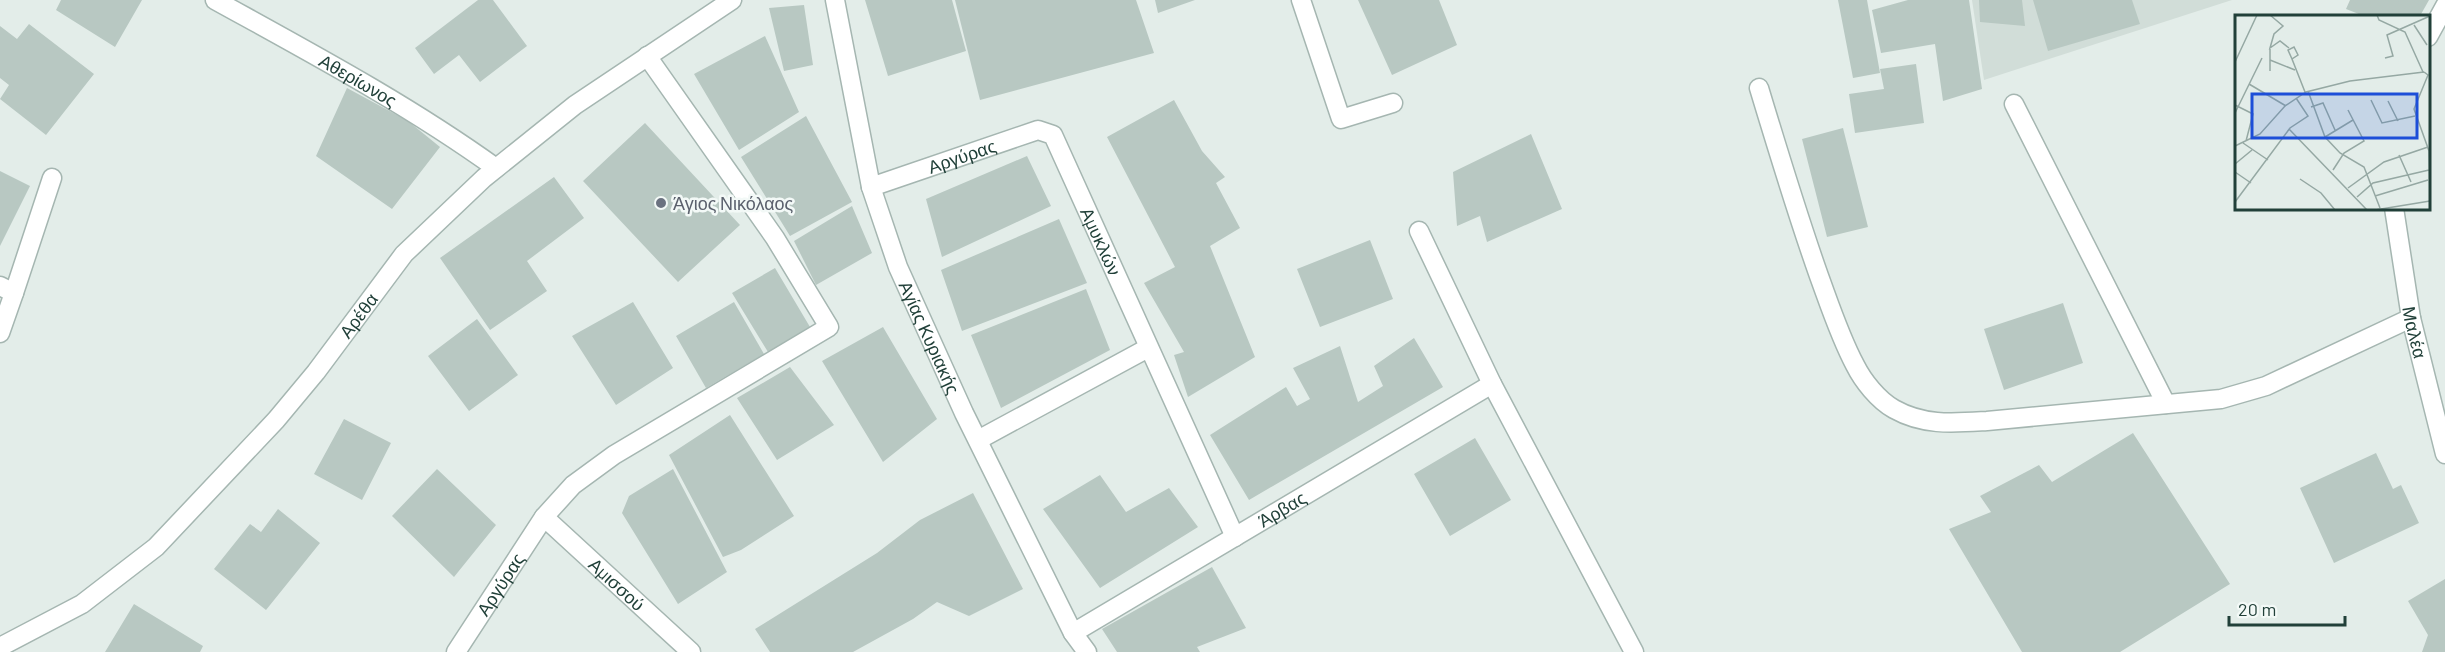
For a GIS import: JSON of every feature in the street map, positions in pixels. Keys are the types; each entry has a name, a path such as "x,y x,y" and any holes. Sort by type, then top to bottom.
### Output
{"street":[{"name":"Αθερίωνος","path":"215,0 380,92 449,134 496,168"},
{"name":"Αρέθα","path":"0,647 82,604 156,547 276,420 316,372 404,254 496,168 575,105 732,0"},
{"name":"Αγίας Κυριακής","path":"836,0 871,187 898,267 978,440 1073,633 1087,652"},
{"path":"1301,0 1341,119 1393,103"},
{"path":"2430,33 2445,6"},
{"name":"Αργύρας","path":"456,652 544,517 573,485 614,454 829,327 775,238 647,56"},
{"path":"1759,88 1793,202 1839,330 1855,366 1871,389 1892,408 1921,421 1949,424 2221,399 2266,386 2411,318"},
{"path":"2014,104 2166,404"},
{"name":"Αργύρας","path":"871,187 1038,130 1053,135"},
{"name":"Αμυκλών","path":"1053,135 1234,537"},
{"path":"0,333 7,290 52,178"},
{"name":"Μαλέα","path":"2394,210 2411,318 2445,454"},
{"path":"1419,231 1492,384 1634,652"},
{"path":"978,440 1148,348"},
{"name":"Άρβας","path":"1073,633 1492,384"},
{"name":"Αμισσού","path":"544,517 690,652"}],"shaded area":[{"path":"1972,0 2232,0 1984,80"}],"building":[{"path":"61,0 142,0 115,47 56,10"},
{"path":"478,0 493,0 527,46 480,82 459,55 434,74 415,48"},
{"path":"865,0 952,0 966,51 888,76"},
{"path":"955,0 1136,0 1154,53 980,100"},
{"path":"1155,0 1195,0 1158,13"},
{"path":"1358,0 1439,0 1457,45 1392,75"},
{"path":"1838,0 1867,0 1880,73 1853,78"},
{"path":"1908,0 1969,0 1982,89 1943,101 1935,44 1881,53 1872,10"},
{"path":"1979,0 2022,0 2025,26 1980,22"},
{"path":"2033,0 2132,0 2140,24 2048,51"},
{"path":"2350,0 2429,0 2421,15 2361,15 2346,9"},
{"path":"804,5 813,65 784,71 769,8"},
{"path":"29,24 94,74 46,135 0,99 9,85 0,78 0,26 17,39"},
{"path":"765,36 799,112 739,150 694,74"},
{"path":"1916,64 1924,123 1855,133 1849,94 1884,89 1880,69"},
{"path":"347,88 408,121 440,147 392,209 316,156"},
{"path":"1174,100 1202,151 1225,177 1216,183 1240,228 1210,246 1255,357 1188,397 1174,355 1184,352 1144,283 1175,267 1107,137"},
{"path":"806,116 852,202 790,236 741,157"},
{"name":"Άγιος Νικόλαος","path":"645,123 740,225 678,282 583,181"},
{"path":"1843,128 1868,227 1827,237 1802,139"},
{"path":"1531,134 1562,209 1487,242 1480,216 1457,226 1453,172"},
{"path":"1027,156 1051,206 942,257 926,199"},
{"path":"0,171 30,186 0,246"},
{"path":"554,177 584,218 527,261 547,291 490,330 440,258"},
{"path":"852,206 872,253 816,285 794,241"},
{"path":"1059,219 1087,283 962,331 941,270"},
{"path":"1370,240 1393,299 1320,327 1297,269"},
{"path":"775,268 810,327 768,352 732,293"},
{"path":"1086,289 1110,350 1001,408 971,335"},
{"path":"633,302 673,368 616,405 572,336"},
{"path":"734,302 764,354 706,388 676,336"},
{"path":"2063,303 2083,363 2004,390 1984,329"},
{"path":"477,319 518,375 469,411 428,356"},
{"path":"883,327 937,419 883,462 822,361"},
{"path":"1414,338 1443,387 1249,500 1210,435 1286,387 1297,406 1310,399 1293,368 1340,346 1358,402 1383,386 1374,366"},
{"path":"790,367 834,425 777,460 737,398"},
{"path":"730,415 794,516 741,550 723,557 669,455"},
{"path":"344,419 391,443 362,500 314,474"},
{"path":"2133,433 2230,584 2120,652 2022,652 1949,529 1991,512 1980,496 2039,465 2052,482"},
{"path":"1475,438 1511,500 1450,536 1414,474"},
{"path":"2376,453 2393,489 2401,485 2419,523 2334,563 2300,488"},
{"path":"437,469 496,525 454,577 392,516"},
{"path":"673,469 727,572 678,604 622,513 629,496"},
{"path":"1100,475 1126,512 1169,488 1198,527 1100,588 1043,509"},
{"path":"973,493 1023,589 969,616 937,602 913,619 853,652 770,652 755,629 877,553 920,520"},
{"path":"278,509 320,543 266,610 214,569 250,524 261,532"},
{"path":"1212,567 1246,628 1197,647 1200,652 1117,652 1102,629"},
{"path":"2445,579 2445,652 2422,652 2428,635 2408,601"},
{"path":"134,604 203,646 200,652 105,652"}],"place":[{"name":"Άγιος Νικόλαος","path":"661,203"}]}
